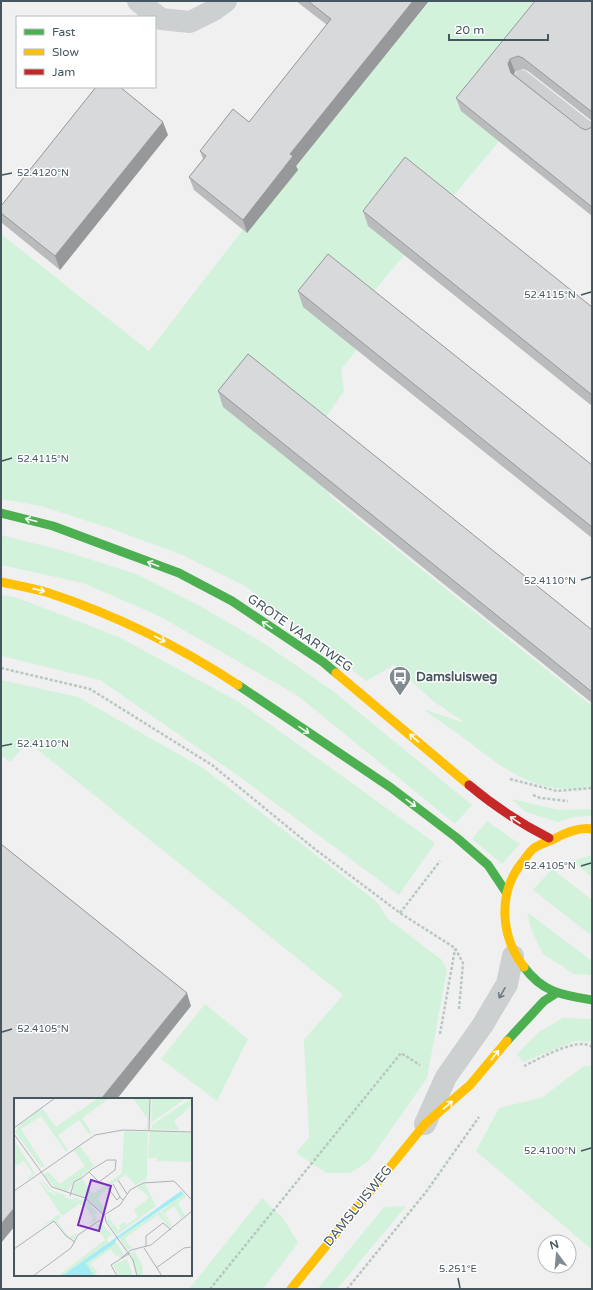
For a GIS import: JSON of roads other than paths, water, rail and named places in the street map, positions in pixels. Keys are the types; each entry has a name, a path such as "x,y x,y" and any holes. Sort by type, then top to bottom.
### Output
{"main road":[{"name":"GROTE VAARTWEG","path":"1,513 54,526 179,573 232,601 323,662 488,801 520,823 549,838"},
{"path":"1,582 45,592 117,620 158,638 232,681 390,787 457,838 488,865 506,892"},
{"path":"592,829 585,828 549,838 530,851 515,870 506,892 503,924 513,956 524,971 538,984 555,994 579,1000 592,1000"},
{"name":"DAMSLUISWEG","path":"291,1289 425,1124 470,1085 504,1044 544,1001 555,994"}],"street":[{"path":"138,1 161,19 190,22 214,10 226,1"},
{"name":"DAMSLUISWEG","path":"425,1124 446,1077 482,1026 507,984 513,956"}],"lane":[{"path":"522,78 592,133"}],"place":[{"name":"Damsluisweg","path":"400,696"}]}
